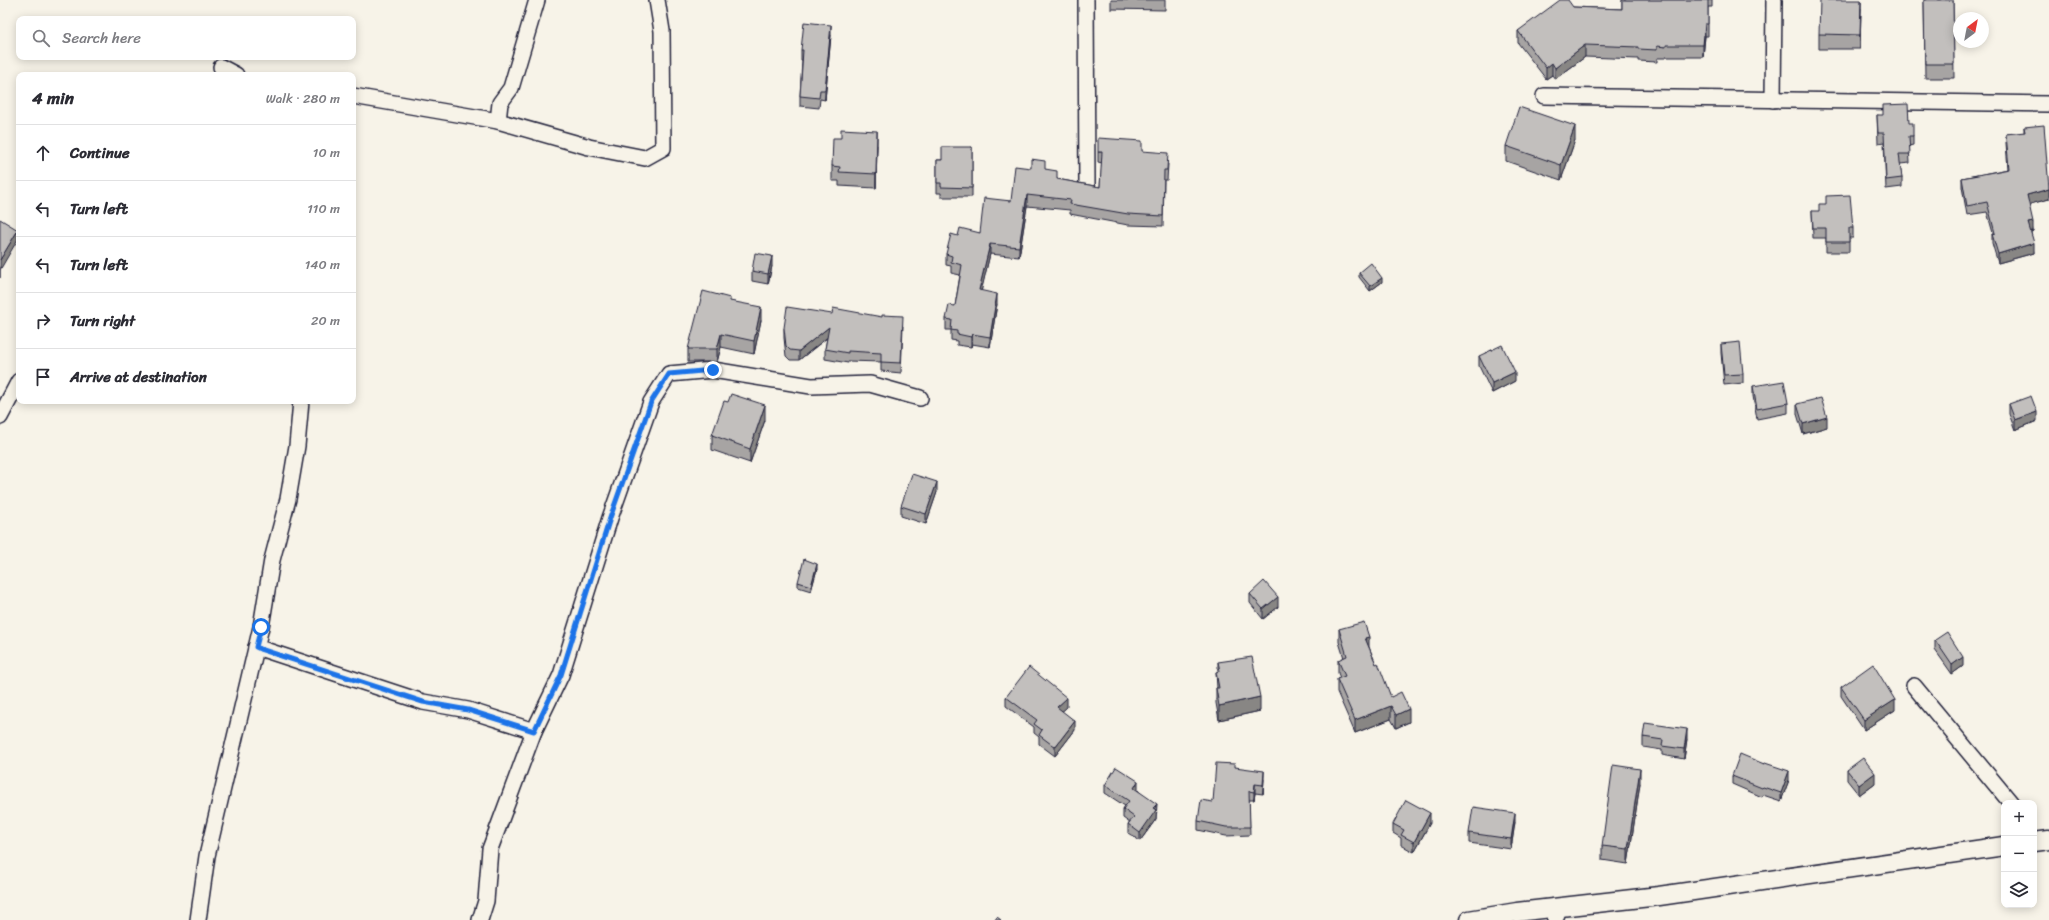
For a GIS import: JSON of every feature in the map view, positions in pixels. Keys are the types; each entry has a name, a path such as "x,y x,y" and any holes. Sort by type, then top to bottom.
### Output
{"street":[{"path":"498,121 500,103 511,88 537,0"},
{"path":"356,97 498,121 589,147 644,158 663,148 662,31 657,0"},
{"path":"1086,0 1087,187"},
{"path":"1773,100 1774,0"},
{"path":"221,67 230,72"},
{"path":"1544,96 2049,104"},
{"path":"480,920 486,901 490,850 534,731 561,675 610,518 651,402 669,374 713,370 811,386 870,384 920,398"},
{"path":"0,417 16,387"},
{"path":"198,920 207,856 256,647 272,560 288,499 297,446 301,404"},
{"path":"256,647 423,702 468,710 534,731"},
{"path":"1914,686 2009,800"},
{"path":"1469,920 1557,914 1659,896 2001,846"}],"building":[{"path":"1560,0 1568,0 1573,7 1622,9 1622,0 1708,0 1708,24 1705,24 1703,45 1666,45 1666,47 1657,46 1657,50 1638,49 1638,47 1585,45 1555,68 1552,63 1546,68 1518,31"},
{"path":"1820,0 1861,0 1860,35 1819,34"},
{"path":"1924,0 1953,0 1954,64 1925,64"},
{"path":"804,22 831,25 825,90 820,90 819,98 800,96 803,50 801,50"},
{"path":"1908,104 1909,123 1913,123 1913,136 1909,136 1910,154 1899,154 1902,178 1886,180 1884,133 1878,133 1877,115 1883,115 1883,105"},
{"path":"1519,107 1575,126 1561,165 1506,146"},
{"path":"2044,125 2049,189 2027,195 2033,222 2028,223 2034,243 1998,254 1992,234 1995,233 1987,202 1967,206 1962,178 2009,169 2006,134 2025,132 2024,127"},
{"path":"841,129 877,131 876,174 839,172 840,167 832,166 833,138 841,138"},
{"path":"1098,138 1142,141 1142,151 1168,153 1167,170 1164,170 1163,216 1128,214 1070,204 1071,200 1027,195 1019,247 990,244 979,290 997,294 990,337 972,334 971,337 957,334 957,331 951,330 952,320 946,319 949,305 955,306 962,265 951,262 952,256 946,254 951,234 958,236 960,228 980,233 984,198 1011,201 1015,166 1031,168 1031,159 1045,161 1045,169 1057,171 1057,179 1100,187 1102,152 1098,152"},
{"path":"942,147 972,147 972,188 941,187 941,183 937,183 937,160 942,160"},
{"path":"1850,195 1853,228 1849,228 1849,242 1826,242 1826,228 1813,228 1812,211 1819,211 1819,204 1826,204 1826,196"},
{"path":"0,219 16,229 16,233 0,260"},
{"path":"755,253 772,256 768,274 752,271"},
{"path":"1371,263 1382,278 1370,286 1359,273"},
{"path":"703,291 730,298 730,301 761,307 754,341 721,334 717,349 688,349"},
{"path":"787,307 832,314 833,308 882,317 882,315 903,316 901,363 881,362 881,353 848,351 848,353 825,349 829,327 799,351 790,350 786,346 784,328"},
{"path":"1740,342 1743,374 1724,375 1721,344"},
{"path":"1502,345 1515,372 1492,383 1479,356"},
{"path":"1784,381 1788,403 1757,409 1753,386"},
{"path":"731,394 765,405 750,449 712,435 724,401 728,402"},
{"path":"2031,396 2037,412 2015,420 2009,404"},
{"path":"1821,398 1827,417 1803,424 1797,404"},
{"path":"912,474 937,482 926,514 901,506"},
{"path":"804,559 817,564 811,586 798,582"},
{"path":"1264,581 1278,597 1263,609 1250,594"},
{"path":"1364,622 1369,637 1365,638 1376,664 1378,663 1391,697 1401,692 1409,709 1396,715 1391,706 1355,720 1337,679 1345,676 1338,660 1347,656 1339,629"},
{"path":"1947,632 1963,657 1952,665 1935,640"},
{"path":"1252,657 1260,697 1219,706 1216,688 1219,688 1216,672 1220,671 1218,662"},
{"path":"1873,664 1895,700 1864,720 1841,687"},
{"path":"1029,667 1067,698 1057,707 1075,721 1055,747 1039,735 1042,730 1034,724 1037,720 1006,697"},
{"path":"1645,723 1687,729 1684,749 1662,746 1663,740 1643,737"},
{"path":"1740,754 1764,764 1765,763 1789,771 1781,793 1763,787 1762,788 1732,776"},
{"path":"1863,758 1875,773 1859,785 1847,770"},
{"path":"1216,763 1235,764 1235,767 1264,771 1263,785 1255,784 1254,792 1249,791 1250,827 1226,827 1198,821 1201,800 1213,802"},
{"path":"1613,765 1640,769 1628,849 1602,846"},
{"path":"1116,767 1138,781 1134,788 1157,804 1153,808 1156,810 1140,833 1128,824 1134,817 1123,809 1129,801 1105,785"},
{"path":"1406,800 1430,813 1414,842 1401,835 1404,830 1393,824"},
{"path":"1473,807 1515,813 1511,839 1469,833"}],"route":[{"path":"261,627 256,647 260,649 423,702 468,710 534,731 561,675 610,518 651,402 669,374 713,370"}]}
